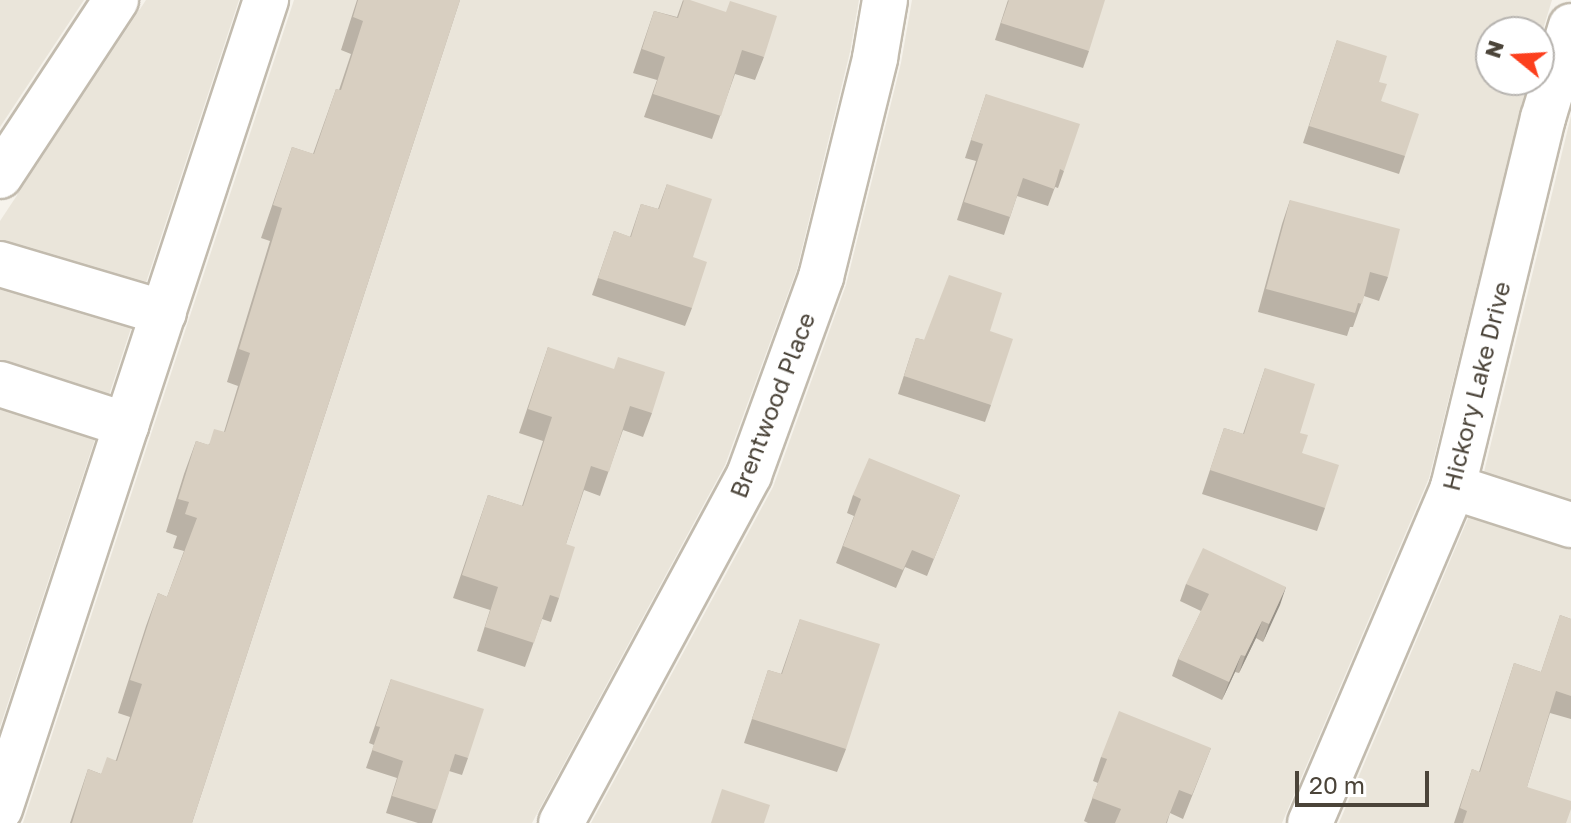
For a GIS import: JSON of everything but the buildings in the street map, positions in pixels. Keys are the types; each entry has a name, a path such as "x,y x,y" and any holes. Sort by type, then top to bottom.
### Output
{"street":[{"path":"0,176 116,0"},
{"path":"0,809 266,0"},
{"name":"Brentwood Place","path":"561,823 749,475 821,277 875,58 885,0"},
{"name":"Hickory Lake Drive","path":"1310,823 1453,487 1543,118 1571,26"},
{"path":"0,264 164,313"},
{"path":"0,384 127,425"},
{"path":"1453,487 1571,525"}],"shaded area":[{"path":"0,0 84,0 0,127"},
{"path":"146,0 239,0 109,395 0,360 0,221"},
{"path":"294,0 859,0 850,52 797,269 725,465 532,823 23,823"},
{"path":"912,0 1552,0 1547,16 1475,16 1475,96 1524,96 1429,478 1282,823 591,823 773,487 846,285 901,63"},
{"path":"1571,116 1571,501 1484,472"},
{"path":"0,408 95,439 0,727"},
{"path":"1469,516 1571,549 1571,823 1339,823"}]}
